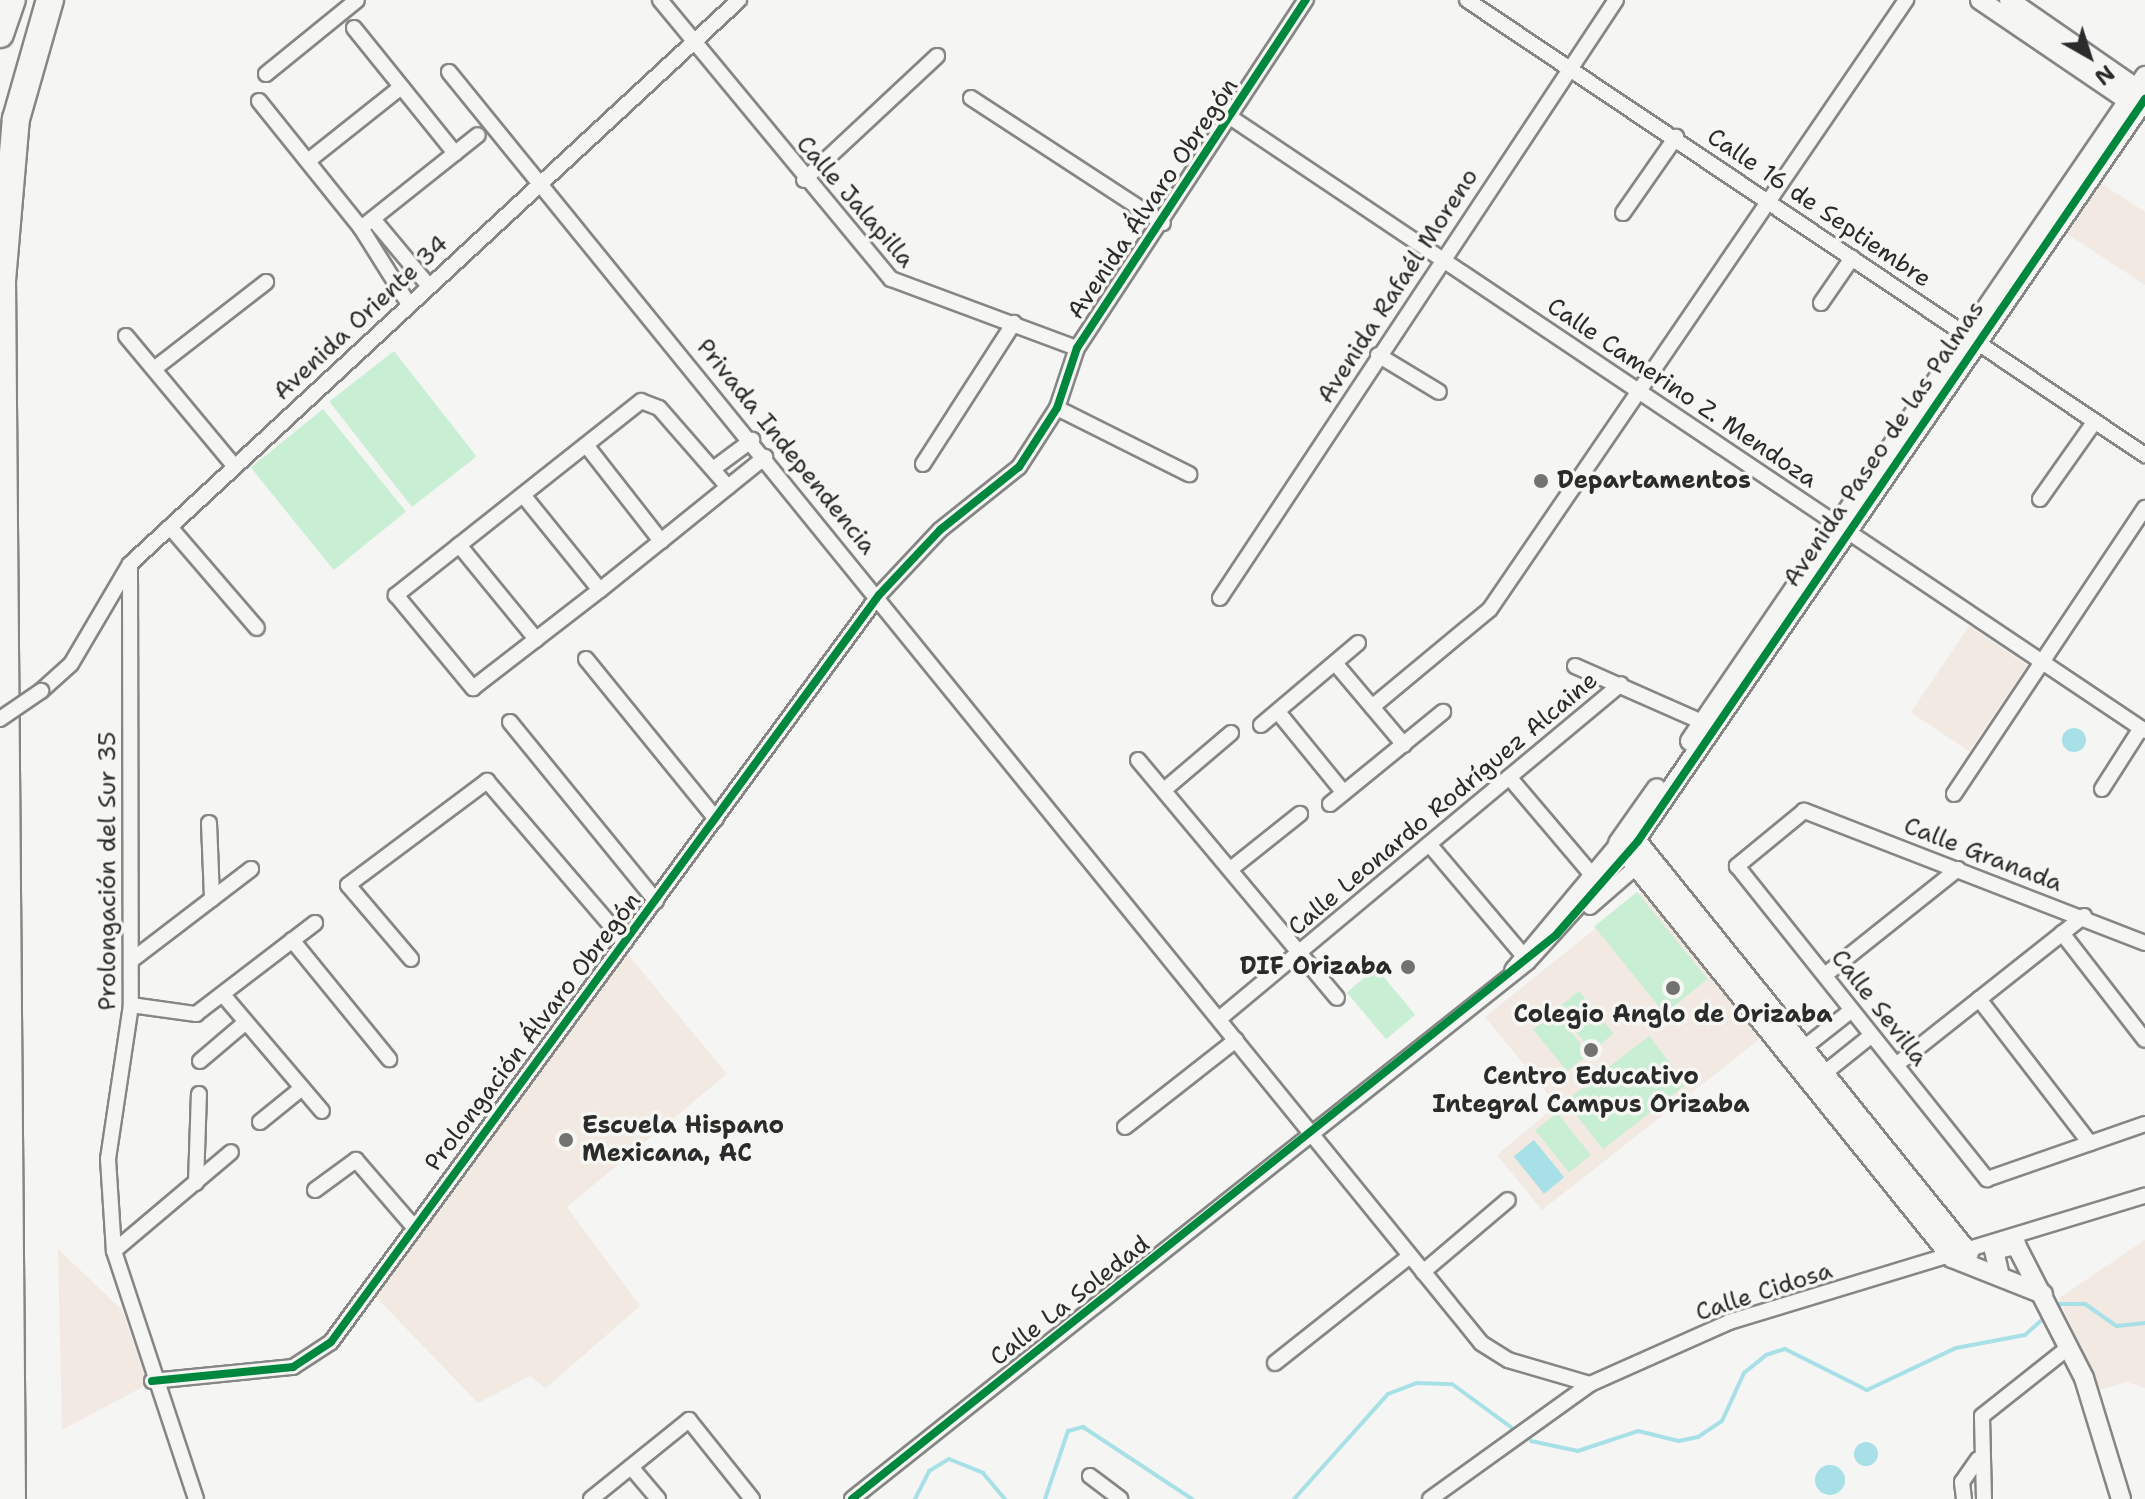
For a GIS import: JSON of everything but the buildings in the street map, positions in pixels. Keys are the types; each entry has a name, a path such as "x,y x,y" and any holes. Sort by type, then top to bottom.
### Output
{"highway":[{"path":"0,34 12,0"},
{"path":"12,1499 2,281 16,119 50,0"}],"street":[{"path":"266,74 357,0"},
{"name":"Calle Jalapilla","path":"660,0 804,180 902,288 1014,323 1077,348"},
{"name":"Avenida Oriente 34","path":"0,719 41,691 71,664 130,564 539,181 739,0"},
{"name":"Avenida Álvaro Obregón","path":"879,595 940,530 1006,481 1057,408 1077,348 1233,119 1306,0"},
{"name":"Calle 16 de Septiembre","path":"1467,0 1676,137 2145,455"},
{"name":"Avenida Rafaél Moreno","path":"1220,598 1442,258 1616,0"},
{"path":"1372,707 1480,621 1643,392 1906,0"},
{"path":"1980,0 2140,97"},
{"path":"2009,0 2140,97"},
{"path":"354,28 455,153"},
{"path":"804,180 937,56"},
{"name":"Privada Independencia","path":"449,72 879,595 1410,1256 1492,1352 1590,1384"},
{"path":"308,161 401,87"},
{"name":"Avenida Paseo de las Palmas","path":"1525,958 1592,875 1633,849 1709,725 2140,97"},
{"path":"971,98 1163,223"},
{"path":"259,101 308,161 428,285"},
{"name":"Calle Camerino Z. Mendoza","path":"1233,119 2143,730"},
{"path":"367,223 478,135"},
{"path":"1623,213 1676,137"},
{"path":"367,223 408,303"},
{"path":"1821,303 1852,258"},
{"path":"154,369 266,282"},
{"path":"923,464 1014,323"},
{"path":"126,336 235,467"},
{"path":"1378,355 1439,392"},
{"path":"728,487 650,401 641,401 396,595 473,688 600,590 728,487 765,457"},
{"path":"1057,408 1189,474"},
{"path":"2040,499 2095,421"},
{"path":"713,469 752,440"},
{"path":"586,445 661,541"},
{"path":"523,495 600,590"},
{"path":"1954,794 2044,664 2145,508"},
{"path":"170,527 257,628"},
{"path":"459,545 536,639"},
{"name":"Prolongación del Sur 35","path":"130,564 131,1005 108,1159 114,1251 152,1381 196,1499"},
{"name":"Prolongación Álvaro Obregón","path":"152,1381 293,1367 314,1357 656,901 879,595"},
{"path":"1261,725 1358,643"},
{"path":"586,659 716,819"},
{"path":"1335,663 1404,745"},
{"path":"1575,666 1709,725"},
{"name":"Calle Leonardo Rodríguez Alcaine","path":"1219,1019 1621,684"},
{"path":"1278,712 1344,793"},
{"path":"1330,804 1443,712"},
{"path":"510,722 656,901"},
{"name":"Avenida Paseo de las Palmas","path":"1313,1134 1556,935 1633,849 1709,725"},
{"path":"2102,789 2143,730"},
{"path":"1164,790 1231,733"},
{"path":"1138,760 1232,868 1337,998"},
{"path":"1509,777 1592,875"},
{"path":"411,959 348,885 487,781 625,942"},
{"name":"Calle Granada","path":"1737,866 1804,811 2084,916 2145,943"},
{"path":"1232,868 1300,814"},
{"path":"209,823 212,899"},
{"path":"1429,844 1525,958"},
{"path":"1633,849 1961,1255 2043,1294"},
{"name":"Calle Sevilla","path":"1737,866 1987,1179 2090,1143"},
{"path":"132,960 251,869"},
{"path":"1825,975 1958,869"},
{"path":"1896,1065 2084,916"},
{"path":"131,1005 196,1014 224,996 315,923"},
{"path":"2062,933 2145,1040"},
{"path":"292,940 389,1059"},
{"path":"224,996 322,1111"},
{"path":"1979,999 2090,1143 2145,1124"},
{"path":"1797,1054 1852,1010"},
{"path":"200,1061 246,1022"},
{"path":"1817,1079 1872,1035"},
{"path":"1125,1127 1236,1040"},
{"path":"260,1122 302,1088"},
{"path":"196,1183 199,1094"},
{"name":"Calle La Soledad","path":"852,1499 1313,1134"},
{"path":"114,1251 231,1152"},
{"path":"315,1190 356,1160 413,1226"},
{"name":"Calle Cidosa","path":"1430,1499 1590,1384 1729,1322 2001,1243 2145,1196"},
{"path":"1423,1272 1508,1200"},
{"path":"2002,1273 1991,1257 2001,1243 2024,1255 2069,1347 2121,1499"},
{"path":"2002,1273 2021,1270 2024,1255"},
{"path":"1275,1363 1410,1256"},
{"path":"1984,1499 1978,1459 1982,1416 2069,1347"},
{"path":"591,1499 689,1420 752,1499"},
{"path":"1964,1499 1966,1472 1978,1459"},
{"path":"631,1467 658,1499"},
{"path":"1090,1476 1120,1499"}],"shaded area":[{"path":"2099,182 2145,212 2145,285 2066,233"},
{"path":"1969,626 2027,665 1969,751 1911,712"},
{"name":"Centro Educativo Integral Campus Orizaba","path":"1645,889 1764,1036 1542,1210 1497,1155 1557,1105 1485,1017"},
{"name":"Escuela Hispano Mexicana, AC","path":"626,952 727,1074 567,1207 640,1306 546,1388 530,1376 478,1403 372,1293"},
{"path":"2145,1240 2145,1388 2126,1382 2100,1390 2059,1298"},
{"path":"58,1249 122,1310 148,1384 62,1430"}],"green space":[{"path":"394,351 476,457 412,507 329,401"},
{"path":"323,409 406,512 334,570 251,468"},
{"path":"1637,892 1707,979 1665,1014 1594,927"},
{"path":"1376,968 1415,1015 1386,1039 1347,992"},
{"path":"1579,991 1614,1034 1592,1051 1557,1009"},
{"path":"1555,1012 1589,1054 1567,1072 1533,1030"},
{"path":"1649,1036 1687,1084 1603,1149 1565,1101"},
{"path":"1557,1113 1591,1155 1569,1173 1535,1131"}],"water":[{"path":"2074,728 2082,732 2086,740 2082,748 2074,752 2066,748 2062,740 2066,732"},
{"path":"1534,1140 1564,1177 1544,1194 1514,1156"},
{"path":"1866,1442 1874,1446 1878,1454 1874,1462 1866,1466 1858,1462 1854,1454 1858,1446"},
{"path":"1830,1465 1841,1469 1845,1480 1841,1491 1830,1495 1819,1491 1815,1480 1819,1469"}],"waterway":[{"path":"2059,1304 2085,1304 2117,1326 2145,1323"},
{"path":"1531,1441 1578,1451 1638,1431 1679,1441 1698,1437 1722,1421 1744,1373 1766,1355 1785,1349 1867,1390 1956,1348 2025,1335 2043,1319"},
{"path":"1294,1499 1388,1394 1417,1383 1452,1384 1511,1427"},
{"path":"1045,1499 1068,1431 1083,1427 1192,1499"},
{"path":"915,1499 929,1471 949,1459 983,1473 1005,1499"}],"cycle path":[{"path":"152,1381 293,1367 331,1342 879,595 940,530 1019,467 1057,408 1077,348 1306,0"},
{"path":"852,1499 1556,935 1638,841 2145,99"}],"place":[{"name":"Departamentos","path":"1541,481"},
{"name":"DIF Orizaba","path":"1408,967"},
{"name":"Colegio Anglo de Orizaba","path":"1673,988"},
{"name":"Centro Educativo Integral Campus Orizaba","path":"1591,1050"},
{"name":"Escuela Hispano Mexicana, AC","path":"566,1140"}]}
